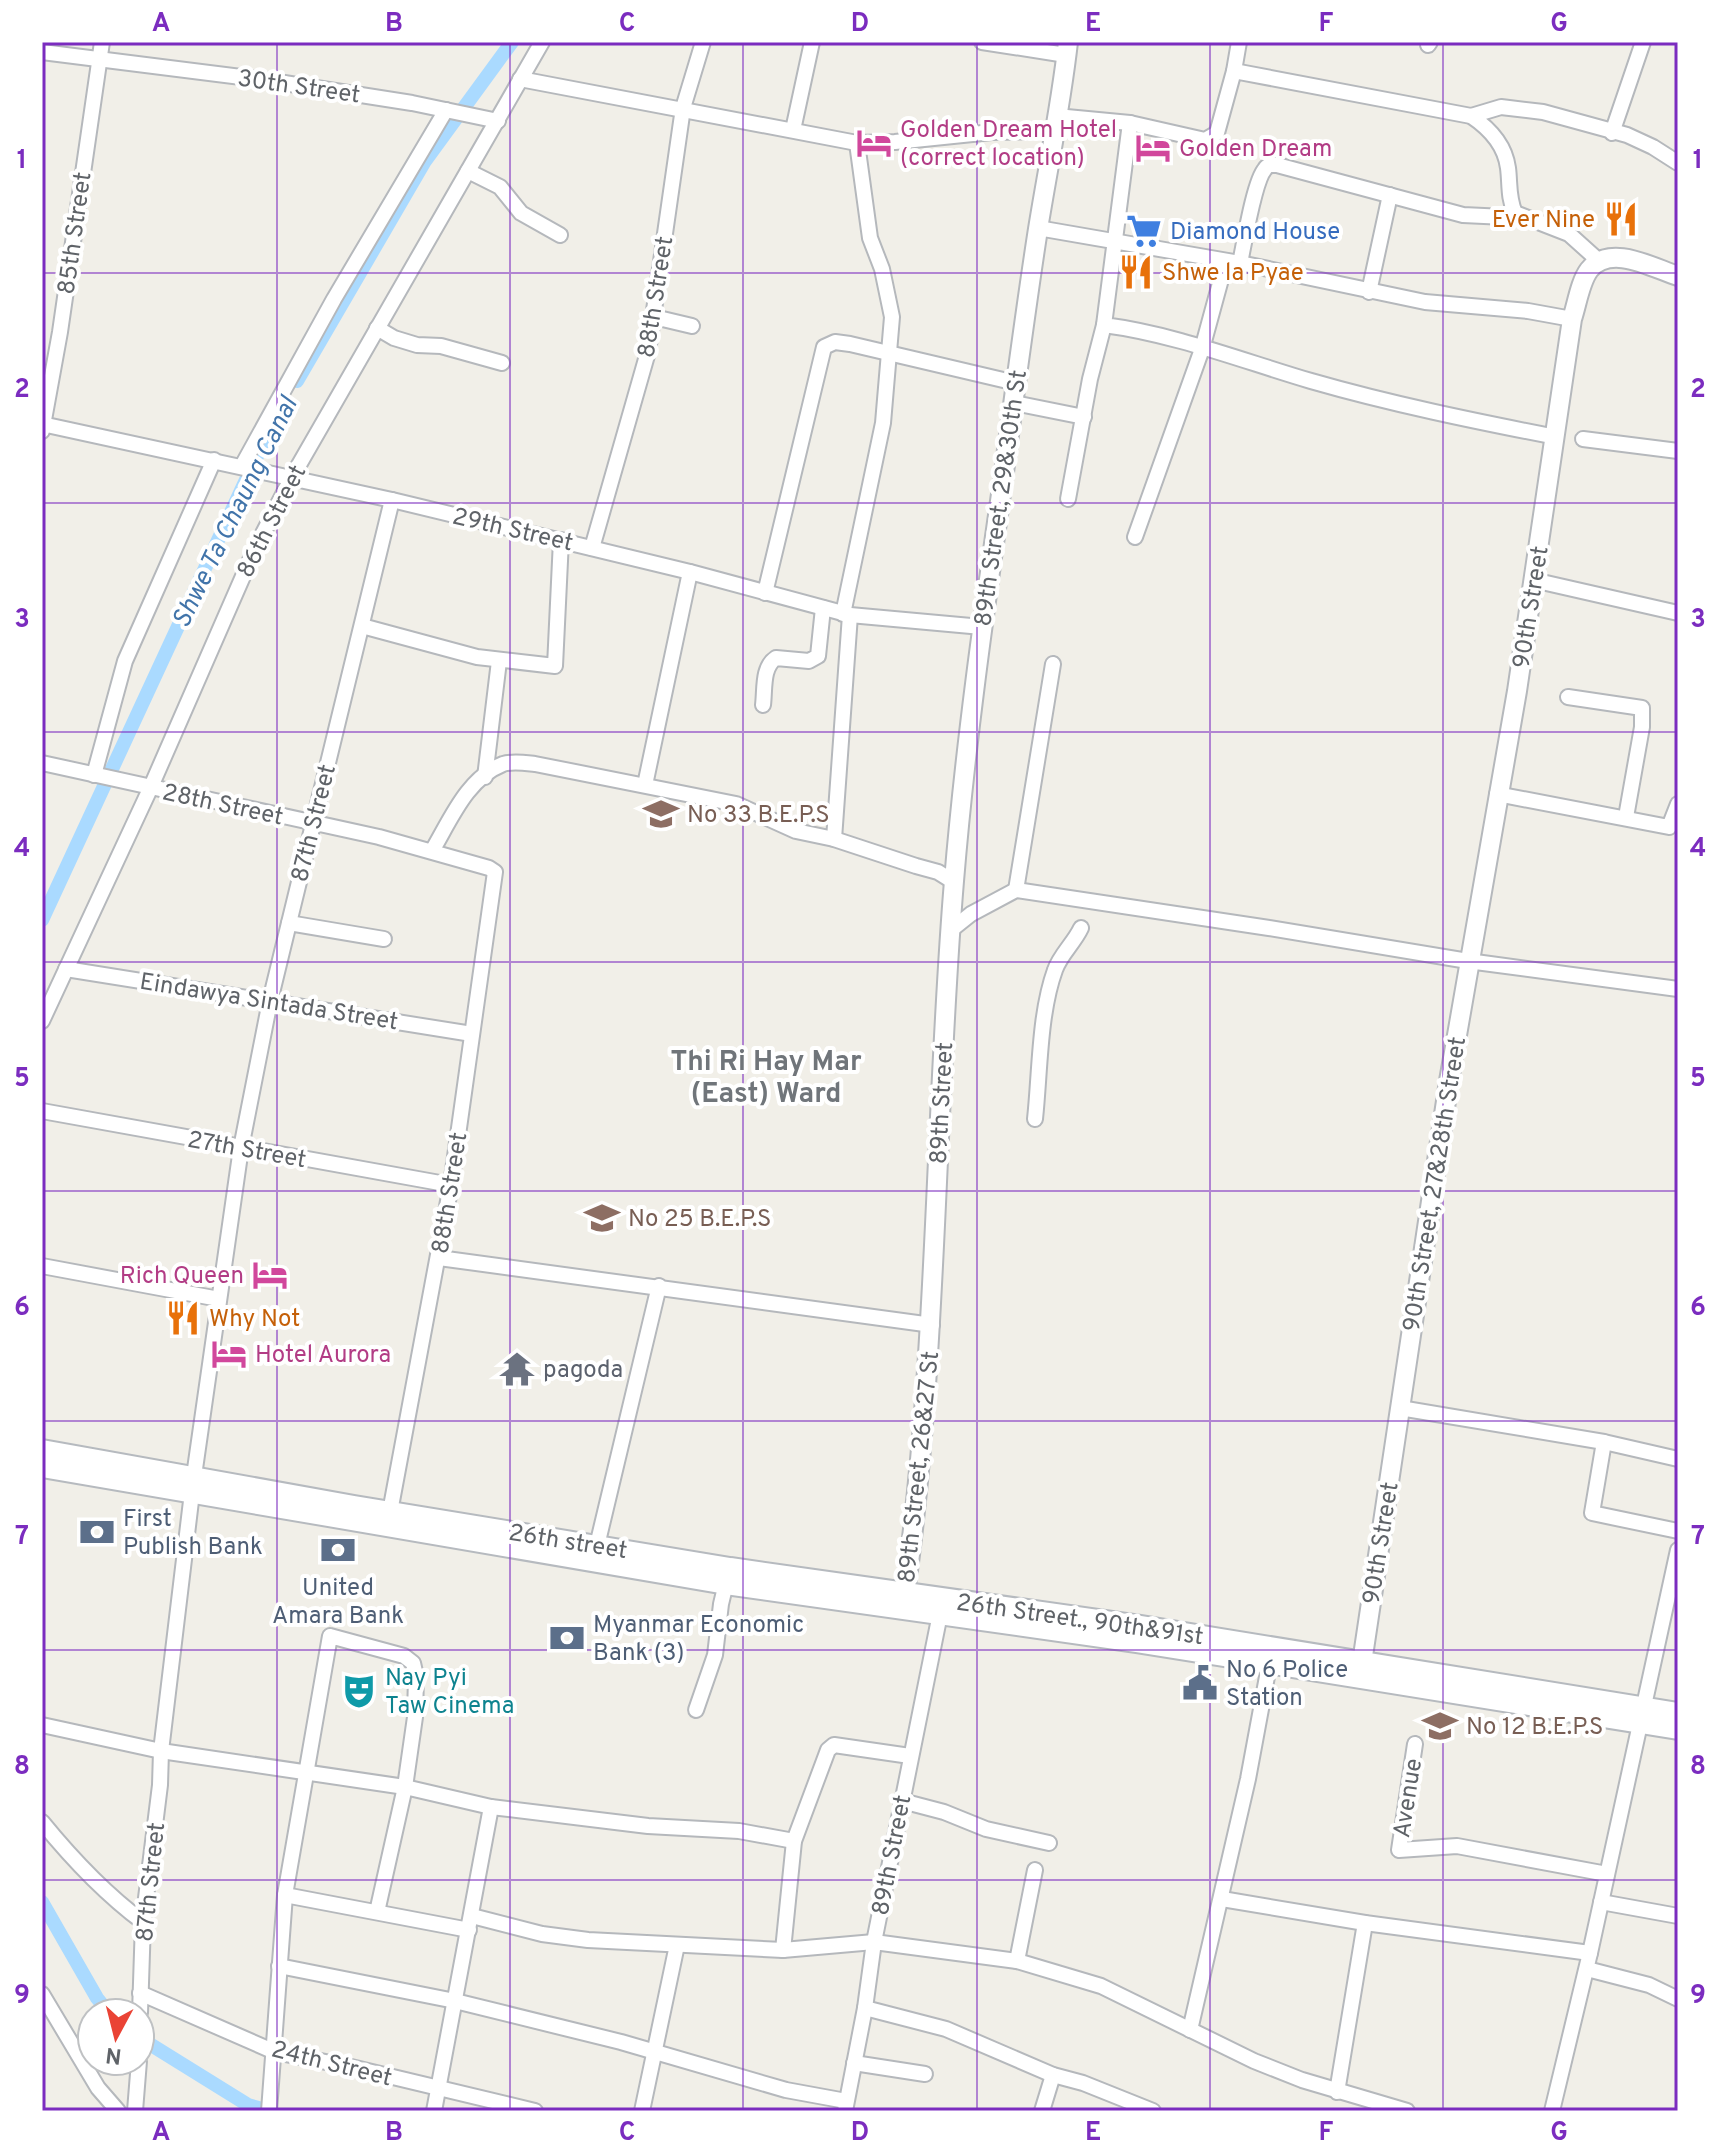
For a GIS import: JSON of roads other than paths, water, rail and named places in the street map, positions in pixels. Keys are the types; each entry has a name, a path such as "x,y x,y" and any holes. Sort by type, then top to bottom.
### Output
{"main road":[{"path":"42,1450 193,1484"},
{"path":"42,1467 193,1484"},
{"name":"26th street","path":"193,1484 390,1512 595,1554"},
{"name":"26th street","path":"193,1484 351,1522 595,1554 942,1606"},
{"name":"26th Street., 90th&91st","path":"942,1606 1139,1634 1641,1715"},
{"path":"1641,1715 1678,1713"},
{"path":"1641,1715 1678,1729"}],"street":[{"name":"85th Street","path":"42,427 60,332 102,42"},
{"name":"86th Street","path":"42,1021 150,789 284,475 377,328 468,171 493,119 542,42"},
{"name":"88th Street","path":"592,548 648,352 683,108 703,42"},
{"path":"793,130 812,42"},
{"path":"982,42 1067,49 1056,124"},
{"path":"520,79 857,143 895,142 1056,124 1130,123 1205,140 1217,133 1239,42"},
{"path":"1612,133 1643,42"},
{"name":"30th Street","path":"42,52 279,82 493,119"},
{"path":"1234,71 1471,116 1491,129 1508,164 1508,187 1515,213"},
{"path":"1471,116 1501,107 1543,112 1627,135 1678,163"},
{"path":"242,466 334,299 450,111"},
{"path":"1068,499 1090,379 1104,325 1130,123"},
{"name":"89th Street, 29&30th St","path":"954,882 982,627 1038,228 1056,124"},
{"path":"834,839 846,614 883,423 892,317 882,269 870,238 857,143"},
{"path":"1135,537 1265,167 1269,165 1463,215 1497,217 1515,213 1569,234 1599,261 1613,257 1678,276"},
{"path":"468,171 500,187 521,213 560,235"},
{"path":"1369,292 1390,195"},
{"path":"1038,228 1233,262 1425,302 1528,311 1572,319"},
{"name":"90th Street","path":"1468,961 1517,691 1572,319 1586,277 1599,261"},
{"path":"654,317 692,326"},
{"path":"1104,325 1155,334 1323,384 1556,437"},
{"path":"377,328 394,338 417,345 441,346 502,363"},
{"path":"765,593 824,347 835,342 1016,383"},
{"path":"1014,403 1084,417"},
{"name":"29th Street","path":"42,427 214,460 392,500 690,572 846,614 982,627"},
{"path":"1583,439 1678,451"},
{"path":"101,776 115,695 134,637 214,460"},
{"name":"87th Street","path":"140,1997 143,1922 160,1785 161,1751 193,1484 241,1148 270,1001 392,500"},
{"path":"362,626 499,661 555,666 561,540"},
{"path":"645,785 690,572"},
{"path":"1533,580 1678,613"},
{"path":"763,705 767,666 771,660 809,661 818,656 823,608"},
{"path":"485,777 499,661"},
{"path":"1016,890 1053,664"},
{"path":"1568,697 1642,708 1626,817"},
{"name":"28th Street","path":"42,763 432,851 495,872"},
{"path":"432,851 466,793 504,764 535,764 736,804 796,831 834,839 938,872 954,882"},
{"path":"1497,794 1669,827 1678,804"},
{"name":"88th Street","path":"390,1512 451,1185 495,872"},
{"name":"89th Street","path":"932,1325 940,1114 954,882"},
{"path":"951,930 971,914 1016,890 1468,961 1678,989"},
{"path":"289,923 384,939"},
{"path":"1035,1119 1050,989 1056,966 1081,928"},
{"name":"90th Street, 27&28th Street","path":"1400,1408 1468,961"},
{"name":"Eindawya Sintada Street","path":"66,969 472,1034"},
{"name":"27th Street","path":"42,1111 451,1185"},
{"path":"439,1258 932,1325"},
{"path":"42,1266 219,1299"},
{"path":"595,1554 659,1286"},
{"name":"89th Street, 26&27 St","path":"904,1601 932,1325"},
{"path":"1400,1408 1604,1442 1678,1459"},
{"name":"90th Street","path":"1361,1669 1400,1408"},
{"path":"1604,1442 1592,1513 1678,1531"},
{"path":"1552,2111 1587,1969 1678,1550"},
{"path":"696,1710 715,1655 728,1576"},
{"name":"89th Street","path":"846,2106 874,1942 942,1606"},
{"path":"269,2106 285,1895 330,1636 404,1656 413,1663 416,1676 415,1717 405,1787 377,1912"},
{"path":"1190,2030 1248,1779 1271,1656"},
{"path":"42,1725 161,1751 405,1787 491,1807 648,1826 739,1831 794,1841"},
{"name":"Avenue","path":"1415,1744 1399,1850 1457,1846 1607,1874"},
{"path":"783,1950 794,1841 830,1747 834,1745 910,1756"},
{"path":"902,1801 944,1812 986,1829 1049,1843"},
{"path":"434,2111 491,1807"},
{"path":"42,1822 77,1866 143,1922"},
{"path":"1017,1961 1035,1870"},
{"path":"285,1895 377,1912 588,1940 783,1950 874,1942 1017,1961 1101,1986 1254,2061 1337,2092 1407,2111"},
{"path":"1222,1899 1365,1923 1590,1953"},
{"path":"1601,1902 1678,1916"},
{"path":"1337,2092 1365,1923"},
{"path":"642,2111 677,1945"},
{"path":"279,1966 455,2001 656,2052 846,2106"},
{"path":"1587,1969 1649,1985 1678,1999"},
{"name":"24th Street","path":"140,1993 275,2052 535,2111"},
{"path":"42,1994 98,2088 118,2111"},
{"path":"865,2008 946,2029 1053,2075 1083,2083 1127,2106 1153,2111"},
{"path":"854,2063 925,2074"},
{"path":"1042,2111 1053,2075"},
{"path":"135,2111 138,2077"}],"waterway":[{"name":"Shwe Ta Chaung Canal","path":"297,381 425,161 512,42"},
{"name":"Shwe Ta Chaung Canal","path":"42,920 264,441"},
{"path":"42,1902 96,1997"},
{"path":"156,2048 248,2105 269,2111"}],"place":[{"name":"Golden Dream Hotel (correct location)","path":"874,143"},
{"name":"Golden Dream","path":"1153,148"},
{"name":"Ever Nine","path":"1621,219"},
{"name":"Diamond House","path":"1144,231"},
{"name":"Shwe la Pyae","path":"1136,272"},
{"name":"No 33 B.E.P.S","path":"661,814"},
{"name":"No 25 B.E.P.S","path":"602,1218"},
{"name":"Rich Queen","path":"270,1275"},
{"name":"Why Not","path":"183,1318"},
{"name":"Hotel Aurora","path":"229,1354"},
{"name":"pagoda","path":"517,1369"},
{"name":"First Publish Bank","path":"97,1532"},
{"name":"United Amara Bank","path":"338,1550"},
{"name":"Myanmar Economic Bank (3)","path":"567,1638"},
{"name":"No 6 Police Station","path":"1200,1683"},
{"name":"Nay Pyi Taw Cinema","path":"359,1691"},
{"name":"No 12 B.E.P.S","path":"1440,1726"}],"district":[{"name":"Thi Ri Hay Mar (East) Ward","path":"766,1076"}]}
